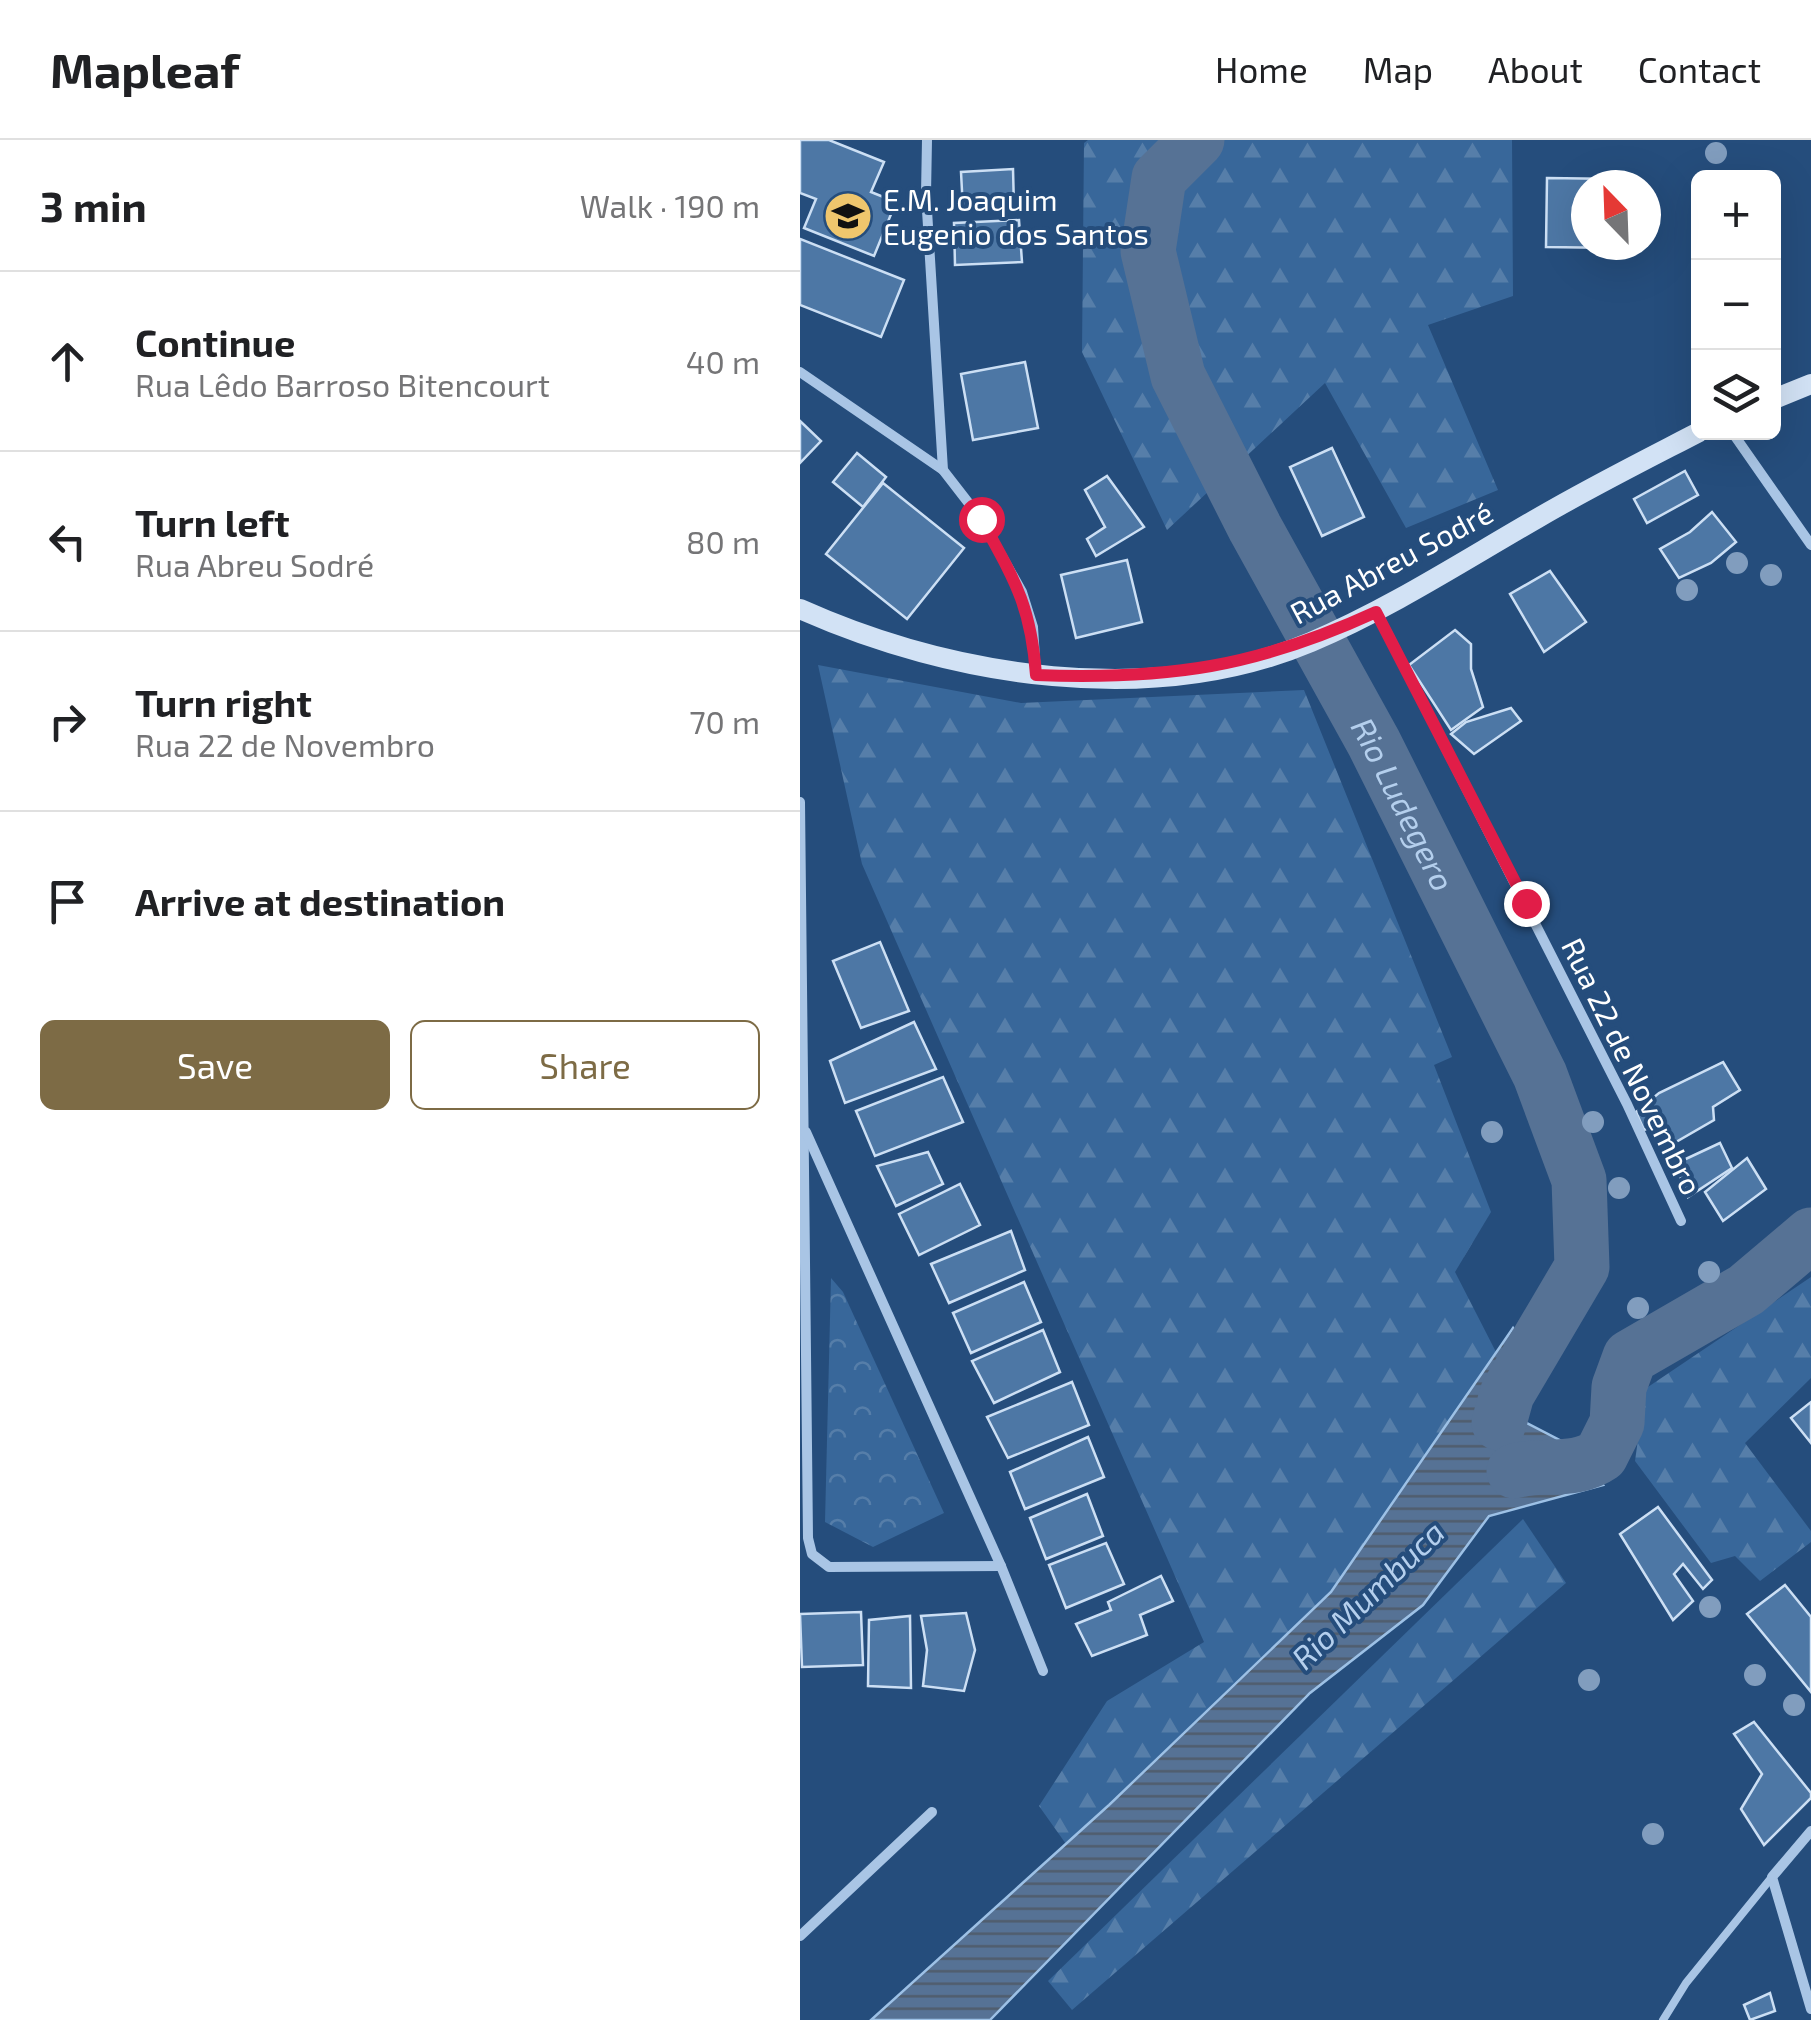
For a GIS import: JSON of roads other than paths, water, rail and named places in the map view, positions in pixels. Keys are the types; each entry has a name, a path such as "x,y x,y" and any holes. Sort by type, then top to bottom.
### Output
{"main road":[{"path":"1781,396 1811,384"},
{"name":"Rua Abreu Sodré","path":"800,609 862,637 942,660 1036,675 1177,673 1251,661 1308,643 1376,612 1602,482 1691,437"}],"street":[{"path":"927,140 926,194 943,470"},
{"path":"800,372 943,470 981,519 1022,592 1033,627 1036,675"},
{"path":"1738,440 1811,544"},
{"name":"Rua 22 de Novembro","path":"1376,612 1619,1087 1681,1221"},
{"path":"800,802 808,1538 812,1554 830,1567 850,1569 1002,1566"},
{"path":"805,1128 1002,1566 1043,1671"},
{"path":"800,1936 932,1812"},
{"path":"1811,1831 1772,1878 1811,2009"}],"lane":[{"path":"1664,2020 1686,1983 1772,1878"}],"water":[{"path":"1513,1328 1537,1367 1525,1422 1573,1447 1603,1485 1489,1516 1423,1605 1310,1693 990,2020 871,2020 1109,1805 1331,1592"}],"waterway":[{"name":"Rio Ludegero","path":"1197,140 1159,178 1148,251 1178,376 1255,528 1374,743 1540,1075 1579,1180 1582,1267 1507,1394 1499,1423"},
{"name":"Rio Mumbuca","path":"1514,1471 1581,1464 1601,1455 1617,1423 1619,1387 1630,1357 1746,1290 1811,1235"}],"place":[{"name":"E.M. Joaquim Eugenio dos Santos","path":"848,216"}]}
